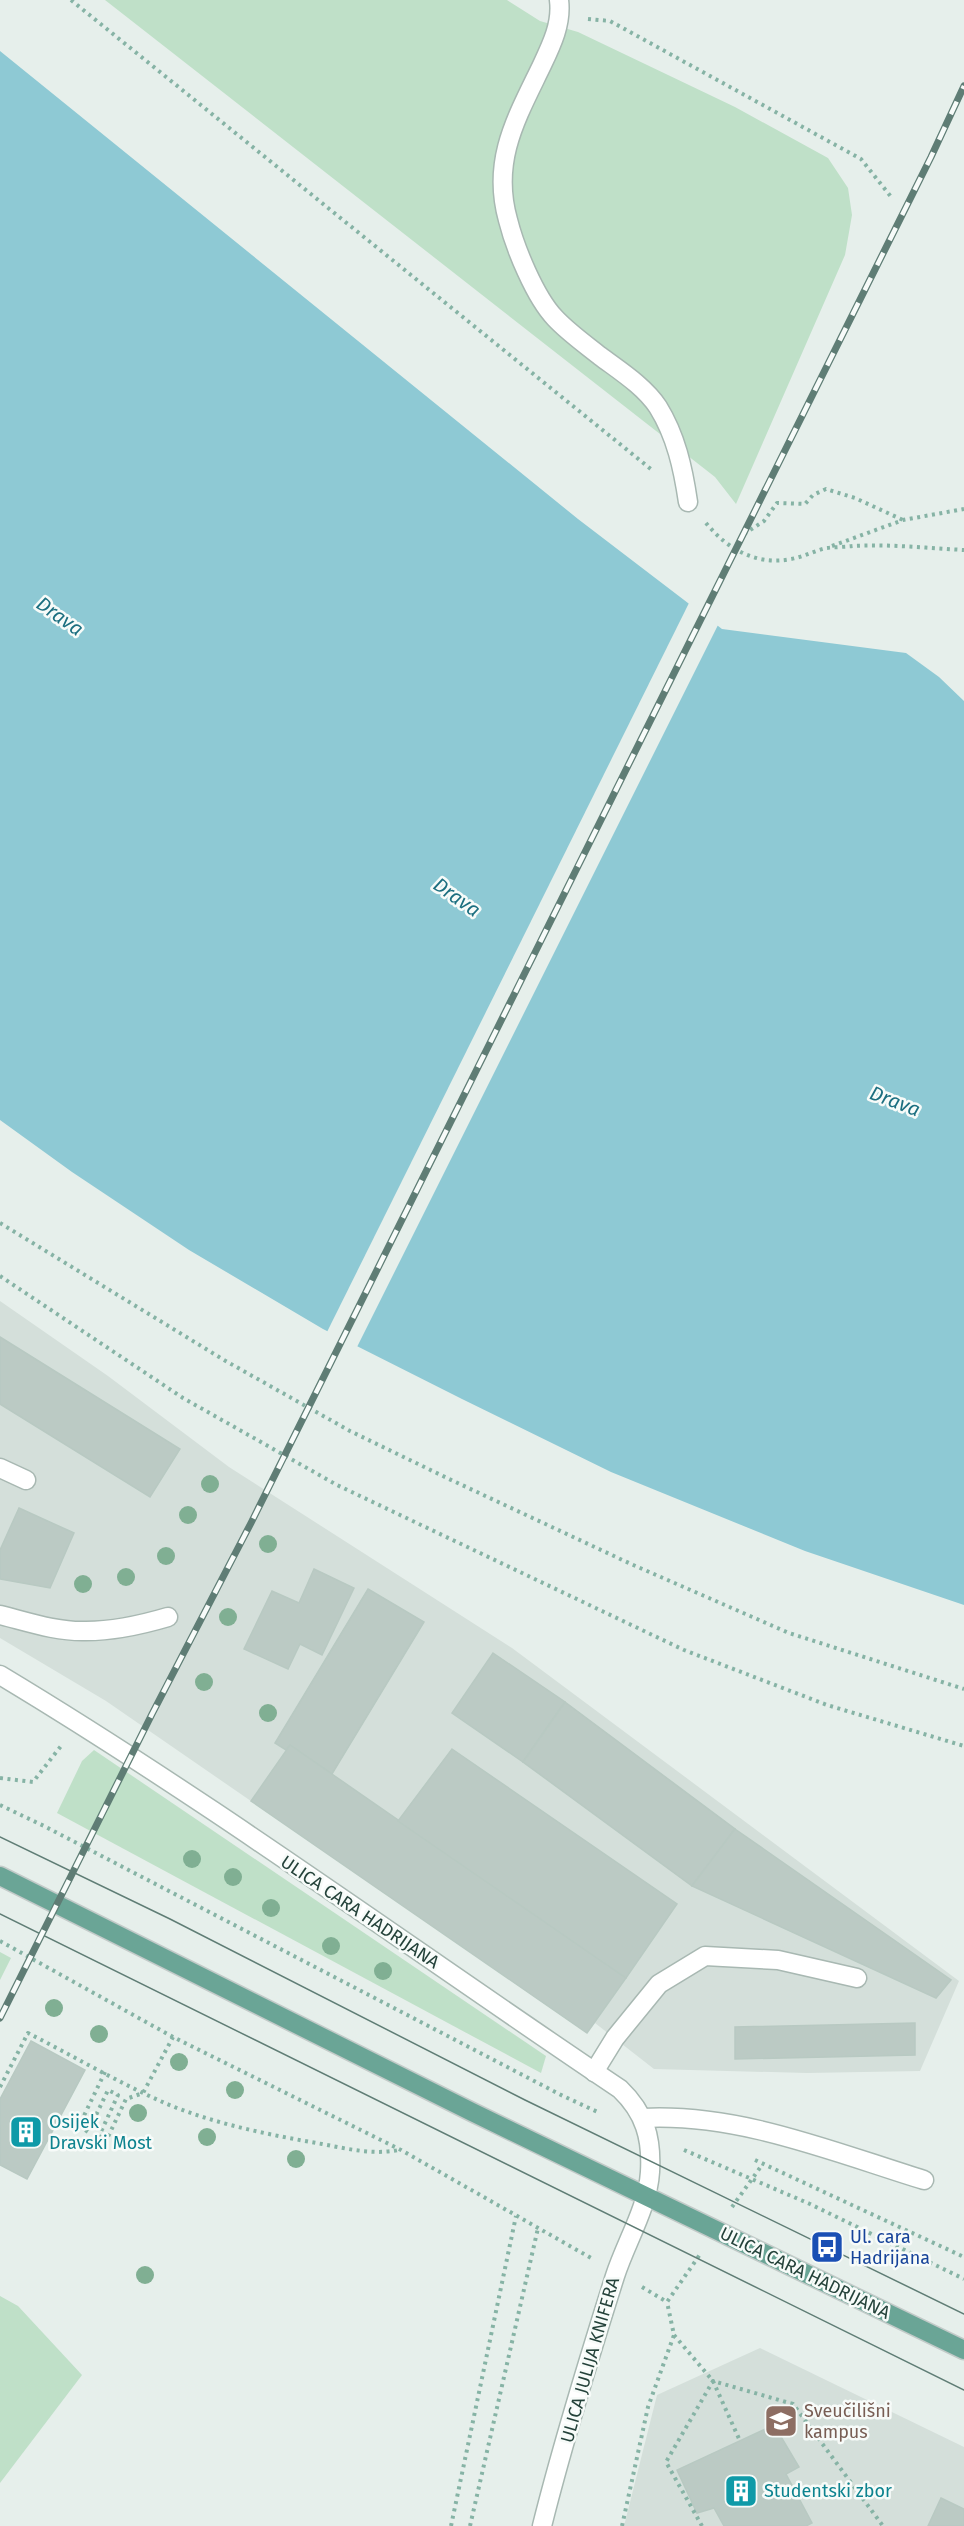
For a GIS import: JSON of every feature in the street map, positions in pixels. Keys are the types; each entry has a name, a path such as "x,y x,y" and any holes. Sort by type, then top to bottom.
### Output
{"main road":[{"name":"ULICA CARA HADRIJANA","path":"0,1876 645,2196 964,2350"}],"street":[{"path":"560,8 550,49 516,119 504,158 501,186 508,219 518,252 553,316 575,337 637,384 657,405 670,430 682,464 688,502"},
{"path":"0,1468 26,1480"},
{"path":"0,1615 48,1627 84,1631 134,1626 168,1617"},
{"name":"ULICA CARA HADRIJANA","path":"0,1675 90,1729 620,2090 635,2103 645,2126"},
{"path":"594,2072 615,2038 659,1984 705,1956 778,1960 857,1978"},
{"path":"645,2196 650,2168 645,2126 674,2116 754,2128 924,2180"},
{"name":"ULICA JULIJA KNIFERA","path":"542,2526 616,2272 645,2196"}],"path":[{"path":"71,0 651,469 688,502 713,532 729,546 748,556 765,560 789,560 903,520 964,509"},
{"path":"560,8 610,21 861,159 892,198"},
{"path":"744,534 764,520 777,503 805,504 813,495 826,489 855,498 903,520"},
{"path":"827,548 882,545 964,550"},
{"path":"0,1223 224,1360 350,1431 447,1478 631,1564 789,1633 964,1689"},
{"path":"0,1276 183,1398 337,1485 684,1650 827,1705 964,1746"},
{"path":"0,1805 562,2096 605,2115"},
{"path":"0,1941 173,2037 401,2150 538,2228 470,2526"},
{"path":"0,2086 28,2033 143,2093 179,2108 283,2138 379,2154 401,2150"},
{"path":"105,2072 79,2126 88,2132 108,2090 118,2095 99,2136 106,2141 126,2099 143,2093 173,2037"},
{"path":"645,2126 964,2279"},
{"path":"752,2178 762,2165 964,2257"},
{"path":"451,2526 516,2216"},
{"path":"667,2302 674,2335 713,2381 740,2441"},
{"path":"622,2526 648,2407 674,2335"},
{"path":"702,2526 666,2462 713,2381"},
{"path":"713,2381 793,2404 883,2526"}],"shaded area":[{"path":"0,1301 108,1376 229,1467 512,1648 959,1981 920,2071 807,2073 654,2069 595,2023 587,2033 106,1701 0,1638"},
{"name":"Sveučilišni kampus","path":"760,2348 964,2447 964,2526 624,2526 657,2395"}],"green space":[{"path":"105,0 507,0 540,21 578,32 735,107 828,158 848,188 852,215 845,255 736,504 715,477"},
{"path":"94,1750 546,2056 541,2073 57,1813 82,1761"},
{"path":"0,1952 11,1958 0,1980"},
{"path":"0,2296 18,2306 82,2375 0,2483"}],"water":[{"name":"Drava","path":"0,51 578,519 722,629 906,653 939,677 964,701 964,1605 805,1551 611,1472 462,1399 323,1329 189,1250 72,1172 0,1120"}],"pier":[{"path":"690,601 719,623 356,1349 326,1334"}],"building":[{"path":"0,1337 180,1449 150,1497 0,1404"},
{"path":"19,1508 74,1533 50,1588 0,1579 0,1550"},
{"path":"314,1569 354,1588 322,1655 300,1644 288,1669 244,1649 272,1591 299,1603"},
{"path":"368,1589 424,1622 332,1774 290,1745 286,1750 275,1743"},
{"path":"493,1653 565,1702 523,1762 452,1713"},
{"path":"565,1702 735,1829 692,1886 523,1762"},
{"path":"290,1745 626,1978 587,2033 251,1801"},
{"path":"452,1749 677,1904 626,1978 398,1821"},
{"path":"735,1829 951,1980 936,1998 692,1886"},
{"path":"915,2023 915,2055 735,2059 735,2027"},
{"name":"Osijek Dravski Most","path":"31,2041 85,2070 27,2179 0,2165 0,2099"},
{"name":"Studentski zbor","path":"774,2425 799,2467 786,2474 812,2523 806,2526 724,2526 714,2508 697,2513 677,2470"},
{"path":"941,2498 964,2509 964,2526 928,2526"}],"tram line":[{"path":"0,1837 170,1919 525,2100 964,2314"},
{"path":"0,1914 964,2390"}],"railway":[{"path":"0,2018 152,1714 251,1523 931,157 964,86"}],"place":[{"name":"Osijek Dravski Most","path":"26,2132"},
{"name":"Ul. cara Hadrijana","path":"827,2247"},
{"name":"Sveučilišni kampus","path":"781,2421"},
{"name":"Studentski zbor","path":"741,2491"}]}
